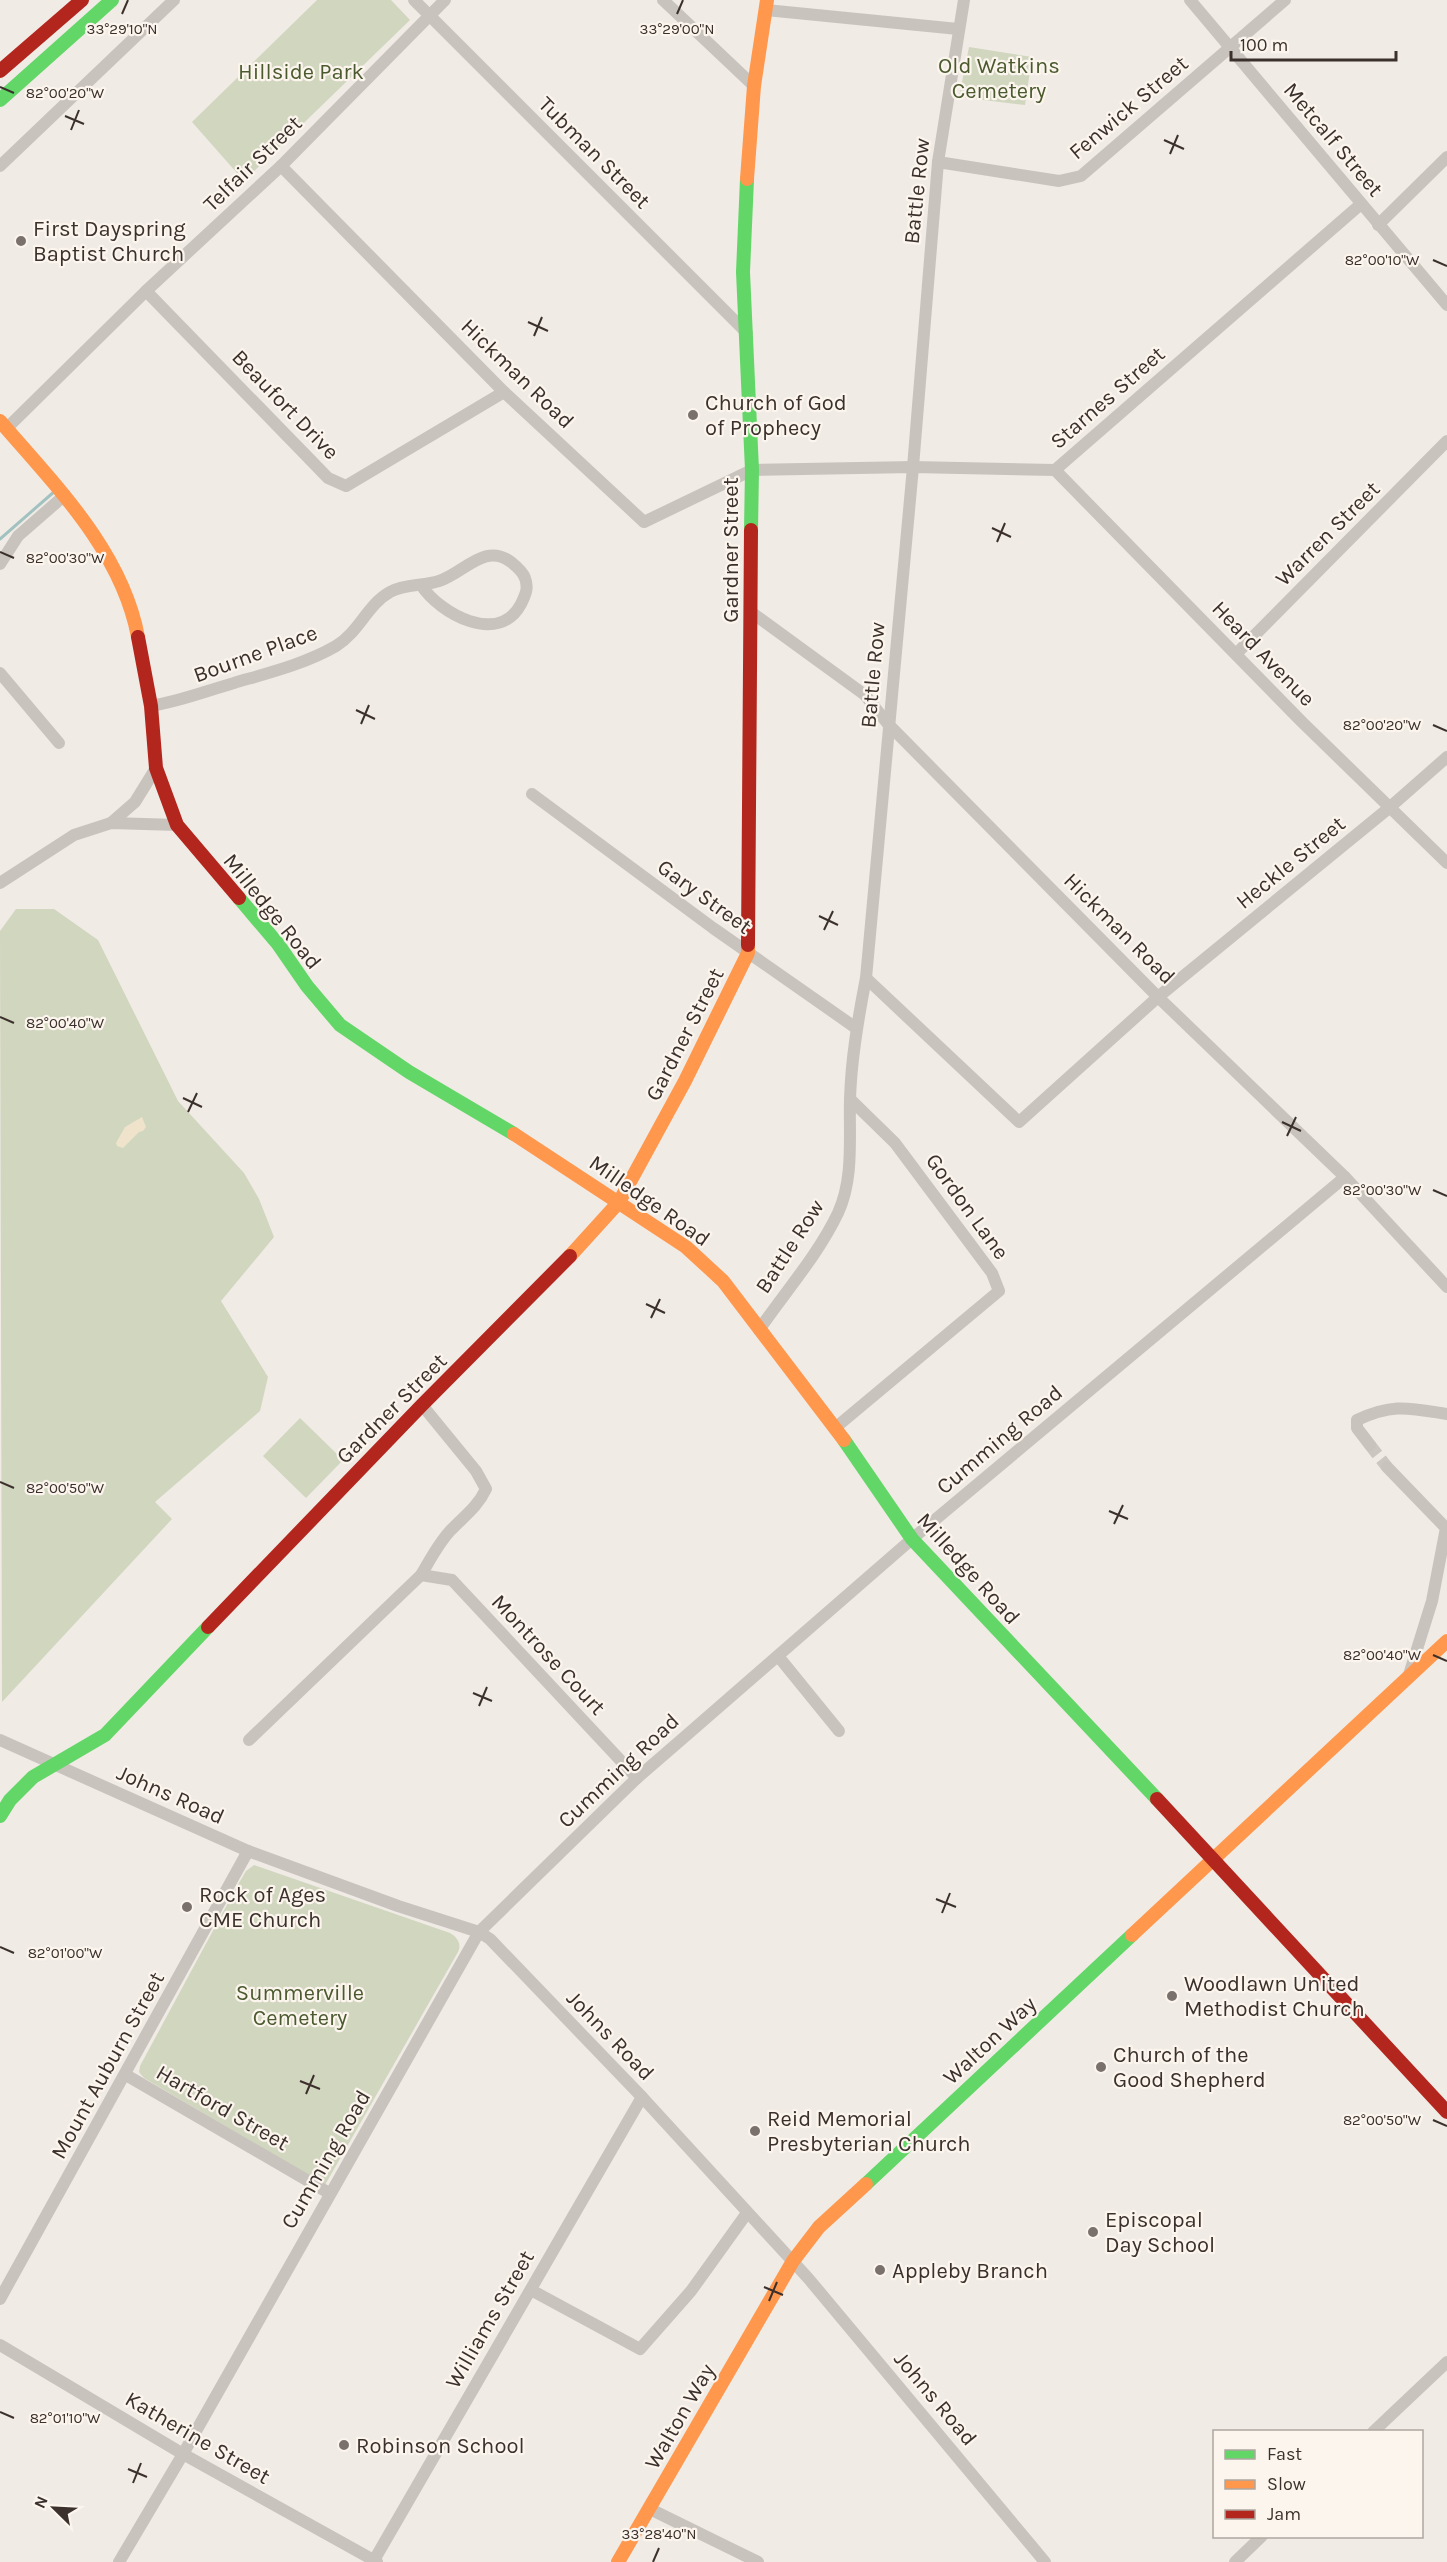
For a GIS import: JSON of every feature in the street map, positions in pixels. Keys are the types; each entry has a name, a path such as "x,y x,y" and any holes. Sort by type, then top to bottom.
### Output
{"main road":[{"path":"0,71 82,0"},
{"path":"0,100 112,0"},
{"name":"Gardner Street","path":"0,1816 7,1802 29,1779 51,1763 81,1751 105,1735 422,1405 543,1286 619,1202 685,1081 748,953 752,470 743,272 748,144 754,86 767,5"},
{"name":"Milledge Road","path":"3,425 81,515 116,575 136,627 151,706 156,768 177,825 278,944 307,986 340,1025 409,1072 500,1125 619,1202 686,1247 723,1281 835,1428 912,1539 1214,1859 1447,2112"},
{"name":"Walton Way","path":"618,2562 793,2261 819,2227 1447,1641"}],"street":[{"path":"0,166 174,0"},
{"name":"Tubman Street","path":"414,0 747,333"},
{"name":"Telfair Street","path":"3,425 281,165 446,0"},
{"path":"663,0 754,86"},
{"name":"Battle Row","path":"759,1330 815,1251 839,1212 850,1171 850,1099 856,1028 867,978 938,162 964,0"},
{"name":"Metcalf Street","path":"1190,0 1447,305"},
{"name":"Fenwick Street","path":"938,162 1059,181 1081,176 1285,0"},
{"path":"767,5 958,29"},
{"path":"1378,225 1447,157"},
{"name":"Hickman Road","path":"281,165 504,392 644,522 752,470"},
{"name":"Starnes Street","path":"752,470 913,467 1055,470 1361,204"},
{"name":"Beaufort Drive","path":"146,291 328,478 345,486 504,392"},
{"name":"Warren Street","path":"1236,654 1447,441"},
{"name":"Heard Avenue","path":"1055,470 1389,808 1447,863"},
{"path":"0,564 18,536 65,495"},
{"name":"Bourne Place","path":"151,706 186,700 292,666 337,645 358,627 376,602 392,591 451,577 485,554 502,555 525,577 527,591 517,612 500,624 479,625 430,599 421,585"},
{"name":"Hickman Road","path":"752,612 866,695 888,724 1158,997 1345,1177 1447,1287"},
{"path":"0,673 59,743"},
{"name":"Heckle Street","path":"1158,997 1389,808 1447,757"},
{"path":"111,823 135,802 156,768"},
{"name":"Gary Street","path":"532,794 748,953 856,1028"},
{"path":"0,883 74,835 111,823 177,825"},
{"path":"867,978 1019,1122 1158,997"},
{"name":"Gordon Lane","path":"835,1428 999,1291 992,1273 896,1143 850,1099"},
{"name":"Cumming Road","path":"119,2562 183,2454 478,1932 637,1778 912,1539 1345,1177"},
{"path":"249,1740 421,1575 435,1550 450,1531 478,1504 486,1489 476,1471 422,1405"},
{"path":"1370,1445 1357,1428 1358,1420 1376,1411 1394,1407 1447,1414"},
{"path":"1387,1467 1447,1528 1432,1601 1408,1678"},
{"name":"Montrose Court","path":"421,1575 452,1580 637,1778"},
{"path":"778,1656 839,1731"},
{"name":"Johns Road","path":"0,1740 248,1851 398,1906 478,1932 490,1939 642,2097 793,2261 1045,2562"},
{"name":"Mount Auburn Street","path":"0,2299 248,1851"},
{"name":"Hartford Street","path":"126,2075 329,2193"},
{"name":"Williams Street","path":"375,2561 642,2097"},
{"path":"531,2290 640,2349 691,2291 747,2213"},
{"name":"Katherine Street","path":"0,2345 183,2454 375,2561"},
{"path":"1375,2430 1447,2362"},
{"path":"650,2509 758,2562"},
{"path":"1234,2562 1260,2538"}],"green space":[{"name":"Hillside Park","path":"317,0 391,0 410,20 244,181 192,122"},
{"name":"Old Watkins Cemetery","path":"969,47 1032,57 1025,105 959,97"},
{"path":"16,909 54,909 98,940 178,1101 244,1173 259,1199 274,1237 221,1301 268,1377 260,1411 155,1502 172,1519 2,1702 0,931"},
{"path":"300,1418 343,1460 306,1498 263,1456"},
{"name":"Summerville Cemetery","path":"254,1865 450,1933 459,1944 458,1952 325,2185 144,2078 139,2072 140,2066 236,1888 246,1871"}],"sand":[{"path":"142,1117 146,1127 143,1131 139,1132 123,1148 117,1146 116,1143 125,1127"}],"waterway":[{"path":"0,539 55,491"}],"tunnel":[{"path":"1370,1445 1387,1467"}],"traffic: fast":[{"path":"0,100 112,0"},
{"path":"747,179 743,272 752,470 751,530"},
{"path":"239,898 278,944 307,986 340,1025 409,1072 514,1134"},
{"path":"844,1440 912,1539 1157,1799"},
{"path":"0,1816 10,1800 33,1777 105,1735 208,1627"},
{"path":"866,2184 1132,1935"}],"traffic: slow":[{"path":"747,179 754,86 767,0"},
{"path":"0,421 64,495 102,548 130,606 138,637"},
{"path":"570,1256 619,1202 685,1081 748,953 748,945"},
{"path":"514,1134 686,1247 723,1281 844,1440"},
{"path":"1132,1935 1447,1641"},
{"path":"618,2562 793,2261 819,2227 866,2184"}],"traffic: jam":[{"path":"0,71 82,0"},
{"path":"748,945 751,530"},
{"path":"138,637 151,706 156,768 177,825 239,898"},
{"path":"208,1627 422,1405 570,1256"},
{"path":"1157,1799 1447,2112"}],"place":[{"name":"First Dayspring Baptist Church","path":"21,241"},
{"name":"Church of God of Prophecy","path":"693,415"},
{"name":"Rock of Ages CME Church","path":"187,1907"},
{"name":"Woodlawn United Methodist Church","path":"1172,1996"},
{"name":"Church of the Good Shepherd","path":"1101,2067"},
{"name":"Reid Memorial Presbyterian Church","path":"755,2131"},
{"name":"Episcopal Day School","path":"1093,2232"},
{"name":"Appleby Branch","path":"880,2270"},
{"name":"Robinson School","path":"344,2445"}]}
